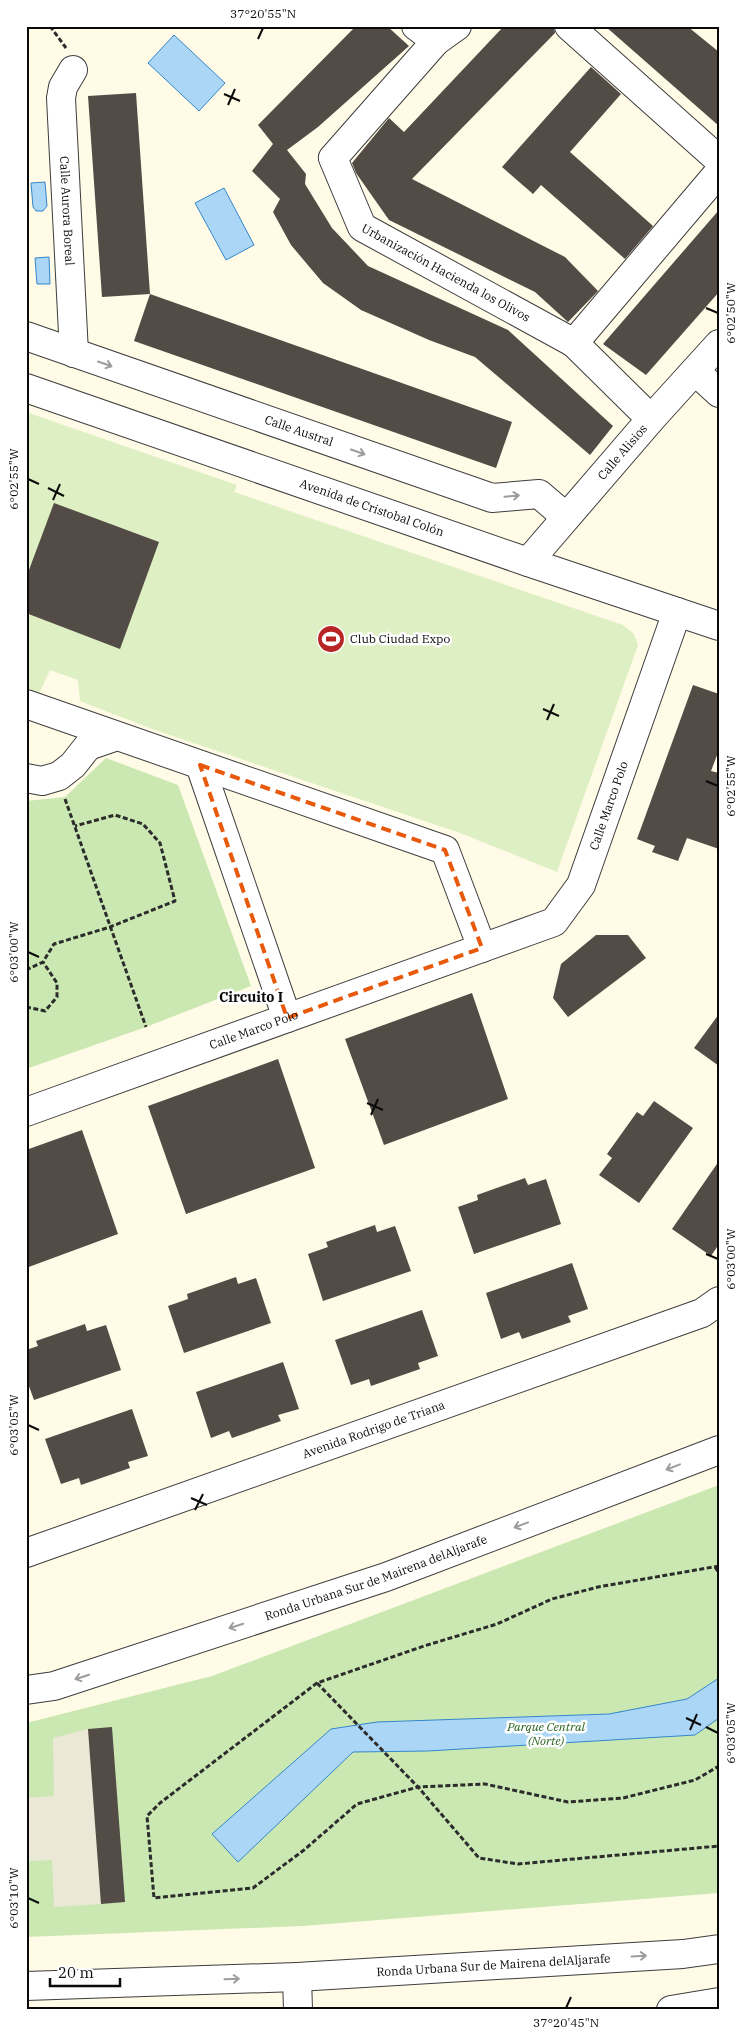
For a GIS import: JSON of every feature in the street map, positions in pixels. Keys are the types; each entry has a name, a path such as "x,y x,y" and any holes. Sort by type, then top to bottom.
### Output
{"street":[{"path":"569,26 719,160"},
{"name":"Urbanización Hacienda los Olivos","path":"436,31 333,158 362,227 574,343 651,419"},
{"name":"Calle Aurora Boreal","path":"73,70 67,77 61,98 74,353"},
{"path":"574,343 719,172"},
{"name":"Calle Austral","path":"26,336 492,498 539,494 566,517"},
{"name":"Calle Alisios","path":"528,562 651,419 719,344"},
{"path":"695,371 719,393"},
{"name":"Avenida de Cristobal Colón","path":"26,388 528,562 719,626"},
{"name":"Calle Marco Polo","path":"26,1112 554,922 581,885 677,612"},
{"path":"26,704 445,850 482,948"},
{"path":"26,778 42,781 59,776 73,765 88,746 117,736"},
{"path":"200,765 287,1018"},
{"name":"Avenida Rodrigo de Triana","path":"28,1546 702,1313 719,1301"},
{"name":"Ronda Urbana Sur de Mairena delAljarafe","path":"26,1690 54,1686 386,1577 719,1450"},
{"name":"Ronda Urbana Sur de Mairena delAljarafe","path":"26,1986 297,1977 683,1954 719,1950"},
{"path":"297,1977 298,2010"},
{"path":"671,2010 719,2002"}],"path":[{"path":"59,776 146,1027"},
{"path":"26,970 43,962 54,944 110,927 175,901 160,843 143,824 114,815 75,826"},
{"path":"26,1007 45,1011 57,997 58,983 43,962"},
{"path":"719,1573 717,1567 598,1587 552,1599 497,1624 424,1646 317,1684 160,1803 147,1816 154,1898 253,1888 304,1850 356,1804 418,1787 485,1784 568,1802 577,1802 624,1798 695,1780 719,1766"},
{"path":"317,1684 418,1787 479,1858 518,1864 719,1846"}],"highlighted area":[{"path":"200,765 445,850 482,948 287,1018"}],"green space":[{"name":"Club Ciudad Expo","path":"26,412 237,485 234,492 623,625 634,634 638,645 557,872 460,833 152,729 80,701 78,680 50,670 38,696 26,692"},
{"path":"106,758 178,785 251,986 146,1027 26,1069 26,801 65,797"},
{"name":"Parque Central (Norte)","path":"719,1485 719,1893 303,1926 26,1937 26,1723 212,1676"}],"shaded area":[{"path":"88,1729 101,1904 54,1907 52,1860 26,1861 26,1798 54,1796 53,1738"}],"water":[{"path":"174,35 225,83 199,111 148,63"},
{"path":"45,182 47,206 43,211 36,211 33,207 31,183"},
{"path":"224,188 254,245 226,260 195,203"},
{"path":"49,257 50,284 37,284 35,258"},
{"path":"719,1678 719,1718 695,1735 428,1751 353,1752 238,1862 212,1834 331,1729 377,1722 609,1714 687,1699"}],"building":[{"path":"356,26 387,26 409,46 318,127 287,150 306,174 305,184 332,228 368,266 508,330 613,426 590,455 475,357 429,340 361,310 323,283 291,245 273,212 280,199 252,171 273,144 258,125"},
{"path":"504,26 554,26 555,33 412,179 565,257 598,291 568,322 535,292 389,220 356,173 352,163 389,118 404,132"},
{"path":"605,26 687,26 719,52 719,126"},
{"path":"591,67 621,94 570,152 653,226 625,259 541,185 533,194 502,167"},
{"path":"136,93 150,294 102,297 88,96"},
{"path":"719,210 719,292 646,375 603,344"},
{"path":"150,294 512,422 496,468 134,341"},
{"path":"54,503 159,542 120,649 26,613 26,578"},
{"path":"693,685 719,694 719,750 711,771 719,773 719,849 687,838 678,861 652,852 655,846 637,839"},
{"path":"596,935 628,935 646,958 568,1017 553,998 561,964"},
{"path":"472,993 508,1099 384,1145 345,1039"},
{"path":"719,1014 719,1066 694,1048"},
{"path":"278,1059 315,1168 186,1214 148,1106"},
{"path":"654,1101 693,1128 639,1203 599,1175 612,1158 607,1154 637,1112 643,1116"},
{"path":"82,1130 118,1234 26,1268 26,1150"},
{"path":"719,1161 719,1244 711,1256 672,1229"},
{"path":"525,1178 528,1185 546,1179 561,1224 474,1254 458,1207 478,1200 477,1195"},
{"path":"375,1225 377,1232 395,1226 411,1271 323,1301 308,1254 328,1247 326,1242"},
{"path":"572,1263 588,1309 568,1316 571,1322 522,1339 519,1332 501,1339 486,1293"},
{"path":"236,1277 238,1284 256,1278 271,1323 184,1353 168,1306 188,1299 187,1294"},
{"path":"422,1310 438,1356 418,1363 420,1369 371,1386 369,1379 351,1385 335,1340"},
{"path":"85,1324 87,1331 106,1325 121,1370 34,1400 26,1378 26,1350 38,1346 36,1341"},
{"path":"283,1362 299,1409 278,1415 281,1421 232,1438 229,1431 211,1438 196,1392"},
{"path":"132,1409 148,1456 128,1462 130,1468 81,1485 79,1478 61,1484 45,1439"},
{"path":"112,1727 125,1902 101,1904 88,1729"}],"place":[{"name":"Club Ciudad Expo","path":"331,639"}],"district":[{"name":"Circuito I","path":"251,997"}]}
